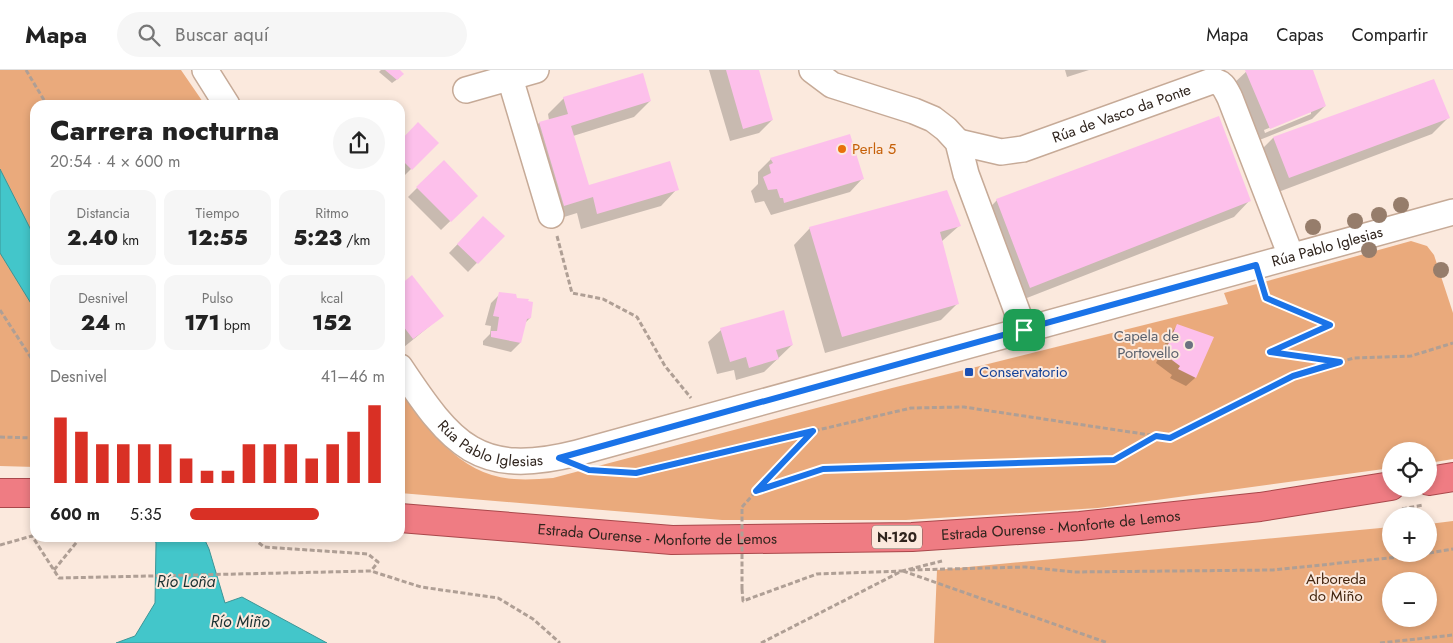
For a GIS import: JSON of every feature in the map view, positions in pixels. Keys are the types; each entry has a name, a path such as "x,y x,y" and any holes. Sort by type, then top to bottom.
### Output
{"highway":[{"path":"1437,479 1453,477"},
{"name":"Estrada Ourense - Monforte de Lemos","path":"405,518 672,540 912,537 1080,526 1260,507 1382,487"},
{"path":"0,493 30,493"}],"street":[{"path":"204,70 224,100"},
{"path":"466,90 536,70"},
{"path":"812,70 832,85 914,111 933,119 958,142 966,174 1024,330"},
{"path":"510,78 551,215"},
{"name":"Rúa de Vasco da Ponte","path":"958,142 1001,152 1023,149 1212,81 1219,82 1224,86 1230,98 1292,256"},
{"name":"Rúa Pablo Iglesias","path":"405,374 428,408 458,441 474,452 503,462 534,462 559,458 1256,265 1452,217"}],"path":[{"path":"26,70 44,100"},
{"path":"551,215 572,293 603,299 637,317 665,366 708,417"},
{"path":"1256,265 1266,298 1330,325 1270,352 1340,362"},
{"path":"0,310 30,356"},
{"path":"598,471 636,473 911,408 964,407 1170,438 1293,376 1354,358 1411,356 1453,343"},
{"path":"813,431 742,507 743,602 817,574 1025,567 1074,572 1273,570 1382,559"},
{"path":"756,491 823,469 1114,460 1156,436"},
{"path":"0,437 30,438"},
{"path":"0,545 30,537"},
{"path":"36,542 59,578 371,571 421,586 498,598 533,619 560,643"},
{"path":"54,570 77,542"},
{"path":"258,542 264,547 368,554 378,562 371,571"},
{"path":"1437,552 1453,549"},
{"path":"761,643 902,571 1108,643"},
{"path":"1380,643 1453,635"}],"green space":[{"path":"0,70 181,70 202,100 30,100 30,467 0,466"},
{"path":"1411,241 1427,246 1434,255 1453,313 1453,459 1437,462 1437,442 1382,442 1382,469 1098,508 906,520 722,520 405,493 405,396 434,435 462,460 478,469 495,476 514,479 553,478 892,388 1228,304 1224,293"},
{"name":"Arboreda do Miño","path":"1453,521 1453,643 934,643 937,570 1382,528 1382,562 1437,562 1437,523"}],"water":[{"path":"0,169 30,228 30,302 0,253"},
{"path":"206,542 225,603 242,597 327,643 116,643 135,636 155,603 156,543"}],"building":[{"path":"385,70 400,70 404,74 397,80"},
{"path":"726,70 759,70 773,120 743,129"},
{"path":"1245,70 1313,70 1326,106 1270,129"},
{"path":"643,73 651,101 571,126 589,185 670,161 679,190 597,214 593,197 564,206 539,122 568,114 563,97"},
{"path":"1434,79 1450,118 1289,178 1273,137"},
{"path":"1219,116 1251,201 1030,288 996,199"},
{"path":"418,122 439,143 412,170 405,163 405,136"},
{"path":"850,134 864,179 784,203 777,189 768,190 763,177 771,173 769,165 773,163 770,158"},
{"path":"444,160 478,196 451,222 416,187"},
{"path":"947,190 961,226 940,232 959,304 842,337 809,227"},
{"path":"483,216 505,236 478,264 457,244"},
{"path":"412,275 444,316 413,339 405,329 405,281"},
{"path":"499,292 516,294 517,298 529,299 528,301 533,302 531,318 527,319 521,343 491,337 491,331 497,331 499,317 493,316"},
{"path":"784,310 793,345 776,350 779,359 749,368 746,357 730,362 720,328"},
{"name":"Capela de Portovello","path":"1177,324 1214,337 1196,378 1178,369 1180,366 1164,354"}],"place":[{"name":"Perla 5","path":"842,149"},
{"name":"Capela de Portovello","path":"1189,345"},
{"name":"Conservatorio","path":"969,372"}],"route":[{"path":"1256,265 1266,298 1330,325 1270,352 1340,362 1293,376 1170,438 1156,436 1114,460 823,469 756,491 788,455 813,431 636,473 589,470 559,458 577,453 1024,330 1256,265"}],"water label":[{"name":"Río Loña","path":"186,581"},
{"name":"Río Miño","path":"240,621"}]}
